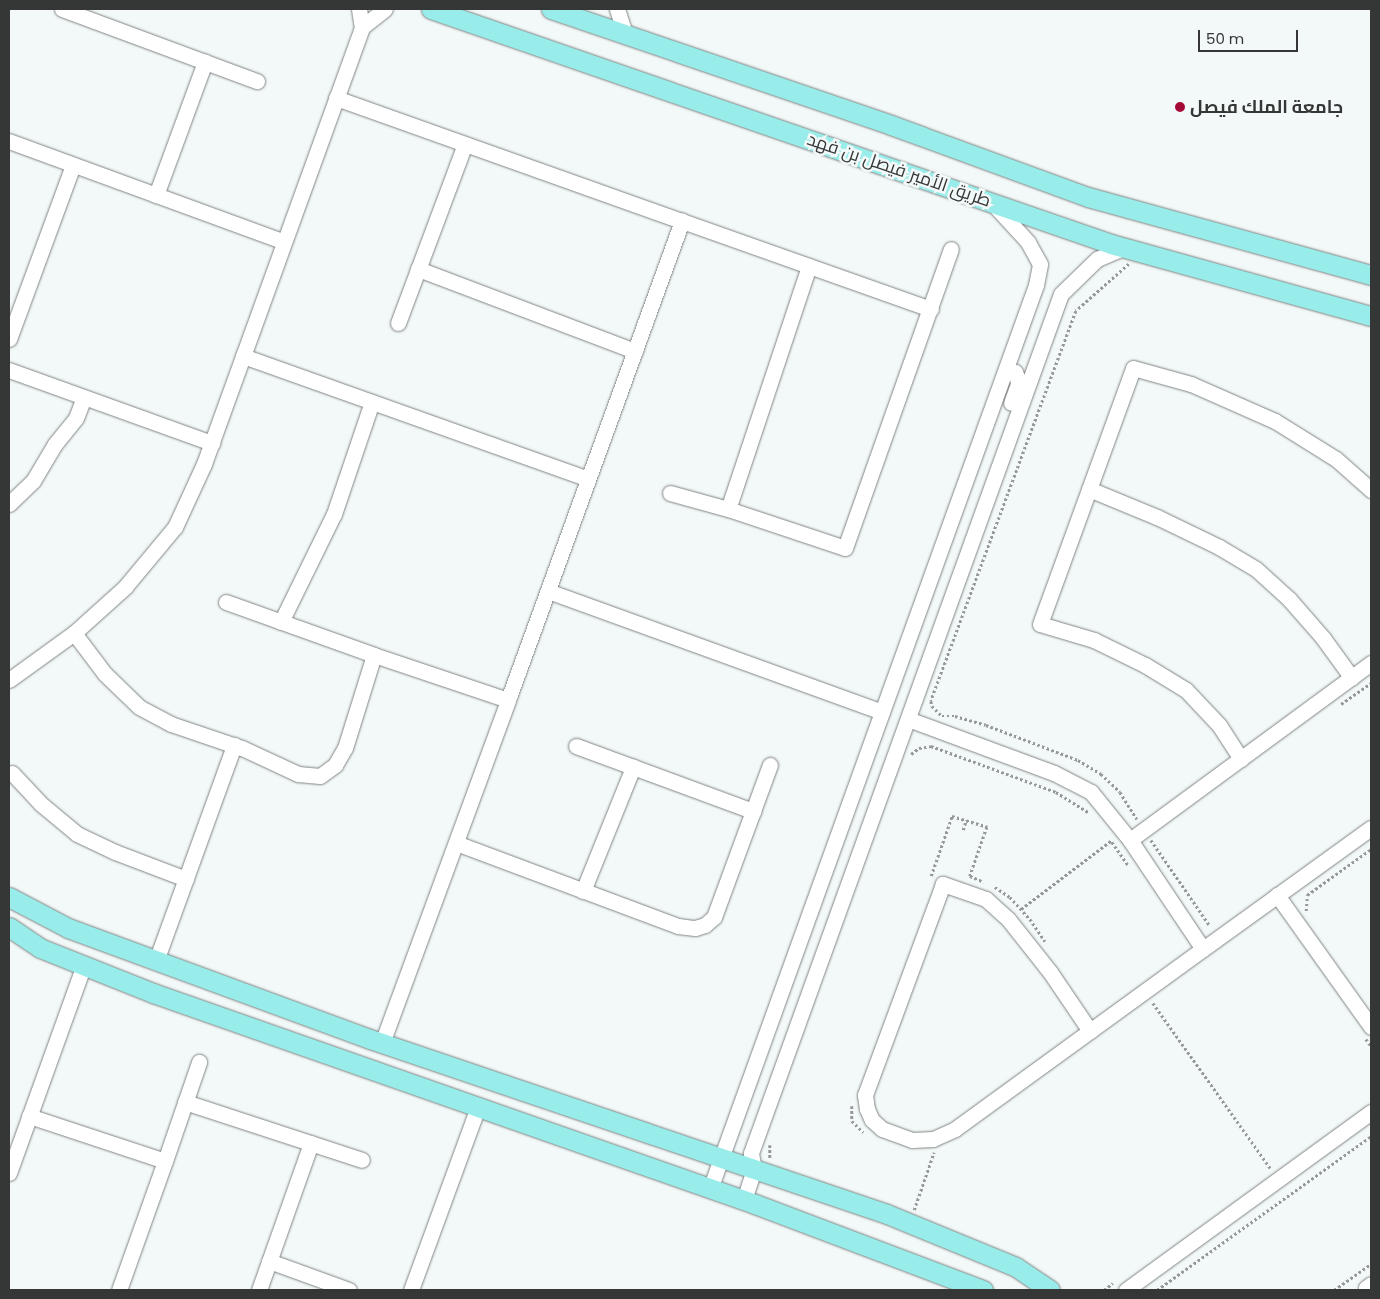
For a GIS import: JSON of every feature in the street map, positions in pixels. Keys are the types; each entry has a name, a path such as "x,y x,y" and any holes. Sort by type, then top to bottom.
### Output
{"main road":[{"name":"طريق الأمير فيصل بن فهد","path":"431,9 992,202 1127,255 1371,316"},
{"path":"551,9 892,125 1088,197 1371,275"},
{"path":"9,897 68,928 382,1044 896,1218 1016,1267 1050,1290"},
{"path":"9,927 40,948 153,992 744,1200 983,1290"}],"street":[{"path":"62,9 257,82"},
{"path":"9,680 74,633 125,587 175,527 212,443 283,241 362,27 359,9"},
{"path":"362,27 386,9"},
{"path":"617,9 626,34"},
{"path":"156,195 205,62"},
{"path":"336,98 930,309"},
{"path":"9,141 283,241"},
{"path":"398,323 465,144"},
{"path":"9,339 73,164"},
{"path":"710,1189 1036,285 1040,264 1028,242 992,202"},
{"path":"382,1044 682,221"},
{"path":"670,493 728,509 844,548 951,249"},
{"path":"744,1200 754,1169 751,1153 1061,294 1097,258 1127,255"},
{"path":"728,509 809,266"},
{"path":"418,269 635,351"},
{"path":"243,356 588,480"},
{"path":"1241,759 1219,725 1186,690 1145,665 1094,640 1040,624 1133,368 1190,384 1275,421 1368,481"},
{"path":"9,370 212,443"},
{"path":"1002,458 1002,431 1018,384 1015,372 1006,371"},
{"path":"9,504 33,481 55,444 76,418 84,397"},
{"path":"281,622 334,514 372,402"},
{"path":"1089,489 1157,517 1219,547 1256,569 1289,599 1323,638 1352,678"},
{"path":"548,591 882,712"},
{"path":"226,602 508,700"},
{"path":"74,633 105,674 139,707 172,724 234,746 298,774 320,776 335,766 345,748 374,655"},
{"path":"1121,838 1144,830 1371,663"},
{"path":"908,720 1054,773 1091,792 1121,838 1203,949"},
{"path":"156,961 234,746"},
{"path":"576,746 753,811"},
{"path":"456,843 678,926 695,928 704,925 714,917 770,765"},
{"path":"583,891 633,767"},
{"path":"12,773 41,804 77,834 115,852 186,879"},
{"path":"1090,1031 1050,972 1008,919 986,899 943,884 866,1095 867,1109 872,1120 882,1129 912,1140 933,1139 955,1129 1371,828"},
{"path":"1277,895 1368,1033"},
{"path":"9,1173 84,965"},
{"path":"119,1290 199,1062"},
{"path":"185,1102 362,1160"},
{"path":"411,1290 478,1107"},
{"path":"1126,1290 1371,1112"},
{"path":"29,1116 164,1161"},
{"path":"259,1290 311,1143"},
{"path":"269,1261 349,1290"}],"path":[{"path":"1127,255 1076,312 931,701 932,706 942,716 955,716 986,725 1078,760 1101,774 1120,792 1218,938"},
{"path":"908,763 912,753 919,748 931,746 1056,792 1079,804 1090,814"},
{"path":"929,880 952,816 987,827 970,876 995,887 1010,897 1047,944"},
{"path":"963,830 966,820"},
{"path":"1106,834 1121,838"},
{"path":"1121,838 1133,872"},
{"path":"1008,919 1121,838"},
{"path":"1311,918 1305,910 1307,895 1371,848"},
{"path":"1145,1009 1160,998"},
{"path":"1153,1003 1271,1169"},
{"path":"1368,1033 1371,1046"},
{"path":"853,1101 850,1110 852,1121 858,1130 867,1134"},
{"path":"1157,1290 1371,1136"},
{"path":"929,1153 940,1151"},
{"path":"912,1216 934,1152"},
{"path":"1334,1290 1371,1264"}],"place":[{"name":"جامعة الملك فيصل","path":"1180,107"}]}
